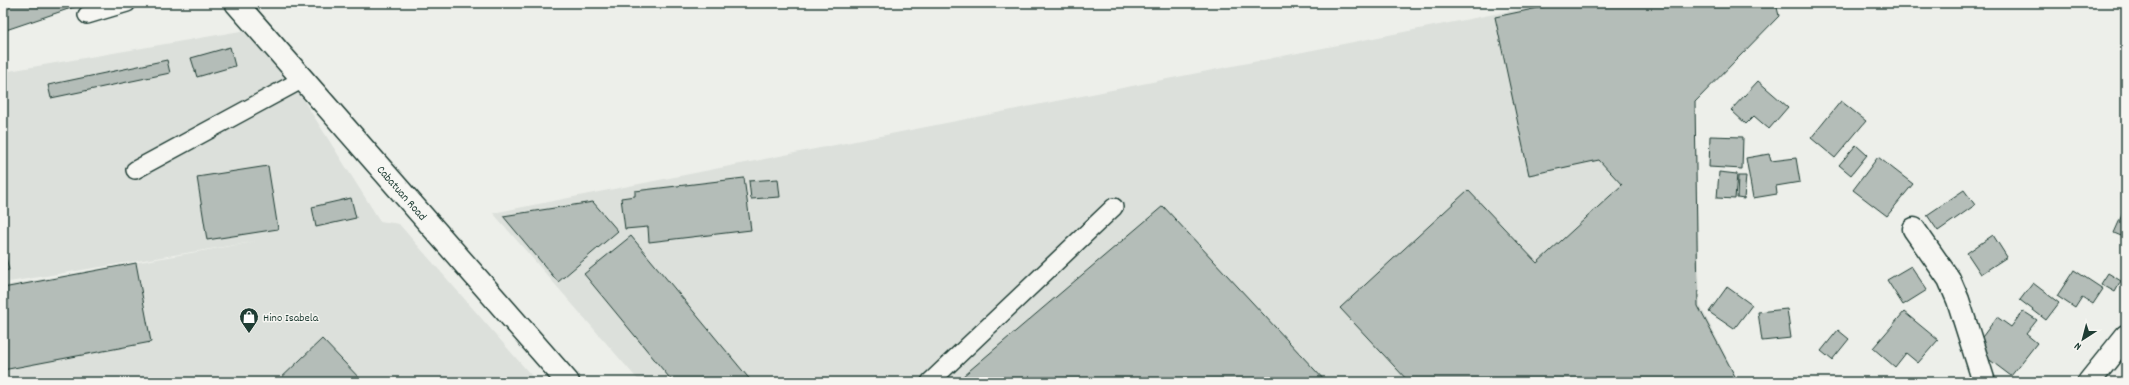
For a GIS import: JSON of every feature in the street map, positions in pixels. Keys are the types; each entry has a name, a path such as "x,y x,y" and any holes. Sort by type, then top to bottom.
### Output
{"main road":[{"name":"Cabatuan Road","path":"236,3 568,382"},
{"path":"1914,229 1952,286 1984,382"},
{"path":"2089,382 2126,336"}],"lane":[{"path":"87,15 127,3"},
{"path":"136,170 303,79"},
{"path":"930,382 1114,207"}],"shaded area":[{"path":"1550,3 1776,3 1695,102 1700,305 1739,382 640,382 493,213"},
{"path":"258,28 380,221 399,224 537,382 3,382 3,286 259,241 3,283 3,72"}],"building":[{"path":"3,3 86,3 3,31"},
{"path":"1562,3 1776,3 1779,16 1695,102 1698,306 1738,382 1409,382 1340,308 1468,190 1537,263 1622,185 1599,160 1529,175 1495,17"},
{"path":"230,47 235,66 197,77 191,58"},
{"path":"167,60 170,73 51,98 48,85"},
{"path":"1758,81 1788,107 1769,129 1754,116 1746,124 1731,110"},
{"path":"1841,101 1866,121 1835,158 1811,138"},
{"path":"1710,136 1743,137 1742,169 1709,167"},
{"path":"1856,145 1867,155 1851,175 1839,165"},
{"path":"1769,154 1771,161 1796,158 1800,182 1776,186 1777,194 1753,198 1746,158"},
{"path":"1878,157 1913,184 1887,216 1853,190"},
{"path":"268,166 278,229 207,240 197,177"},
{"path":"1719,172 1737,174 1735,199 1717,198"},
{"path":"1738,176 1746,176 1744,199 1737,198"},
{"path":"744,178 751,230 649,242 648,227 625,229 621,198 635,196 635,191"},
{"path":"778,179 780,197 751,199 749,181"},
{"path":"1964,190 1975,205 1938,231 1927,215"},
{"path":"351,198 356,218 316,227 312,207"},
{"path":"593,202 618,231 558,282 503,216"},
{"path":"1163,206 1326,382 956,382"},
{"path":"2126,206 2126,238 2114,233"},
{"path":"1993,235 2007,257 1981,274 1967,253"},
{"path":"631,236 752,382 673,382 584,274"},
{"path":"3,244 9,270 3,271"},
{"path":"136,263 151,342 3,370 3,288"},
{"path":"1911,266 1927,290 1903,305 1887,280"},
{"path":"2074,270 2103,289 2093,304 2082,297 2075,308 2057,296"},
{"path":"2108,273 2121,281 2115,292 2101,284"},
{"path":"2033,283 2059,303 2046,320 2020,300"},
{"path":"1727,287 1752,305 1734,329 1709,312"},
{"path":"1787,309 1791,338 1762,341 1758,312"},
{"path":"2023,311 2037,320 2026,334 2037,343 2011,376 1974,348 1997,317 2011,327"},
{"path":"1904,312 1938,340 1918,363 1906,353 1895,367 1873,348"},
{"path":"1838,330 1849,339 1832,360 1821,351"},
{"path":"322,339 363,382 277,382"}],"place":[{"name":"Hino Isabela","path":"249,334"}]}
